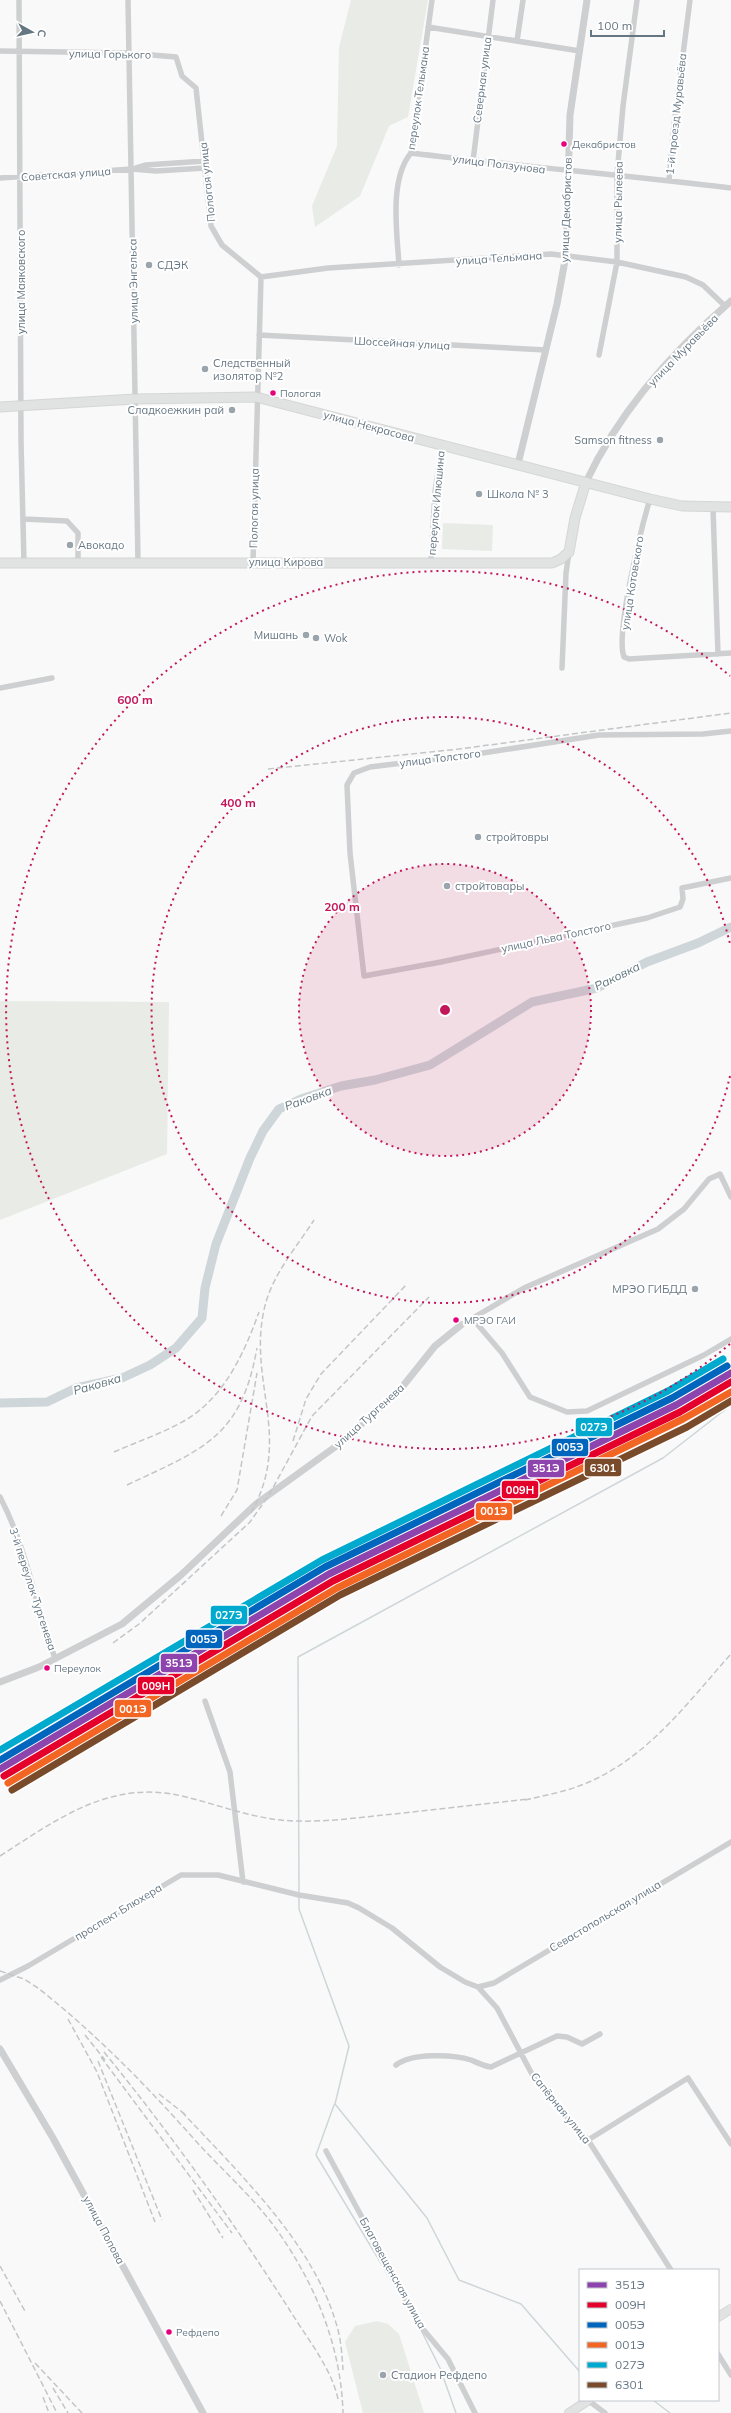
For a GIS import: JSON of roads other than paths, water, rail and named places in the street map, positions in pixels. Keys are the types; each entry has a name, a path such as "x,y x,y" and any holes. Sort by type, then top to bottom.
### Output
{"highway":[{"name":"улица Некрасова","path":"0,407 135,398 256,397 650,499 682,506 713,508 731,507"},
{"path":"570,552 575,518 586,482"},
{"name":"улица Кирова","path":"0,563 552,562 562,559 570,552"}],"main road":[{"path":"719,2316 731,2309"},
{"path":"569,2413 587,2401"}],"street":[{"name":"улица Маяковского","path":"19,0 24,563"},
{"name":"улица Энгельса","path":"128,0 138,562"},
{"name":"переулок Тельмана","path":"399,265 396,214 403,166 411,153 432,0"},
{"name":"Северная улица","path":"473,161 493,0"},
{"path":"517,41 523,0"},
{"name":"улица Декабристов","path":"518,464 546,350 566,256 570,115 587,0"},
{"name":"улица Рылеева","path":"598,355 617,262 617,175 622,106 637,0"},
{"name":"1-й проезд Муравьёва","path":"669,180 674,126 690,0"},
{"path":"428,27 580,51"},
{"name":"улица Горького","path":"0,51 128,53 172,56"},
{"name":"Пологая улица","path":"172,56 178,60 182,76 196,88 205,162 210,222 213,231 222,245 261,277 256,397 253,562"},
{"name":"улица Ползунова","path":"411,153 568,172 669,180 731,188"},
{"name":"Советская улица","path":"132,169 146,165 205,162"},
{"name":"Советская улица","path":"0,178 21,178 132,169 156,170 205,168"},
{"name":"улица Тельмана","path":"261,277 328,268 399,265 551,254 617,262 686,277 703,285 728,303"},
{"name":"улица Муравьёва","path":"586,482 600,456 654,378 728,303"},
{"name":"Шоссейная улица","path":"259,335 546,350"},
{"name":"переулок Илюшина","path":"431,562 435,492 442,445"},
{"name":"улица Котовского","path":"650,499 639,534 623,627 623,655 629,659 731,653"},
{"path":"713,508 718,654"},
{"path":"23,520 66,521 78,533 78,563"},
{"path":"562,668 566,573 570,552"},
{"path":"0,688 52,678"},
{"name":"улица Толстого","path":"364,976 350,853 347,785 354,773 370,767 483,753 599,735 703,734 731,731"},
{"name":"улица Льва Толстого","path":"364,976 441,962 647,918 680,906 683,899 682,888 731,878"},
{"name":"улица Тургенева","path":"0,1682 55,1658 128,1619 181,1575 256,1504 335,1447 399,1391 435,1346 461,1325 524,1288 658,1229 684,1209 709,1179 720,1174 731,1197"},
{"path":"472,1318 502,1353 530,1398 567,1412 578,1413 586,1411 704,1355 731,1339"},
{"name":"3-й переулок Тургенева","path":"0,1497 24,1553 44,1628 55,1658"},
{"path":"205,1701 230,1772 243,1882"},
{"name":"Севастопольская улица","path":"478,1987 494,1983 731,1842"},
{"name":"проспект Блюхера","path":"0,1980 28,1966 177,1877 193,1874 218,1875 243,1882 348,1903 392,1928 440,1967 465,1982 478,1987"},
{"name":"Сапёрная улица","path":"478,1987 498,2008 533,2076 552,2101 588,2140 671,2269"},
{"path":"396,2064 405,2059 417,2057 452,2057 470,2060 491,2067 557,2036 568,2037 582,2044 600,2034"},
{"name":"улица Попова","path":"0,2049 57,2145 203,2413"},
{"path":"588,2140 688,2078 731,2144"},
{"name":"Благовещенская улица","path":"326,2151 422,2328 446,2356 475,2413"},
{"path":"719,2356 731,2375"},
{"path":"590,2401 605,2413"}],"waterway":[{"name":"Раковка","path":"0,1403 47,1402 76,1388 122,1378 150,1365 176,1348 202,1318 205,1288 216,1244 250,1158 263,1131 279,1109 301,1099 341,1086 375,1080 430,1065 532,1002 597,988 647,962 698,943 731,927"},
{"path":"299,1892 298,1657 663,1458 731,1405"},
{"path":"299,1896 299,1909 349,2046 335,2104 427,2218 459,2280 521,2304 579,2371"},
{"path":"334,2105 316,2155 412,2315"},
{"path":"421,2330 440,2368 456,2413"},
{"path":"654,2401 670,2413"}],"railway":[{"path":"268,769 459,749 731,713"},
{"path":"251,1513 263,1486 268,1460 269,1435 261,1362 261,1337 264,1310 267,1298 278,1274 314,1220"},
{"path":"293,1441 306,1399 321,1374 407,1284"},
{"path":"113,1643 139,1624 250,1522 269,1495 312,1416 429,1297"},
{"path":"114,1452 171,1428 189,1418 214,1397 233,1371 259,1312"},
{"path":"127,1485 197,1450 214,1437 229,1421 241,1402 250,1378 257,1348"},
{"path":"221,1516 237,1490 257,1373"},
{"path":"365,1561 429,1547 463,1534 624,1455"},
{"path":"228,1638 247,1629 279,1621 301,1612 326,1598"},
{"path":"525,1800 574,1788 589,1782 611,1771 631,1757 667,1726 731,1654"},
{"path":"0,1856 44,1828 87,1805 110,1797 134,1793 159,1793 186,1797 255,1816 269,1819 298,1821 346,1819 529,1799"},
{"path":"0,1971 24,1979 38,1988 100,2041 255,2203 274,2226 301,2269 323,2314 337,2362 343,2413"},
{"path":"68,2019 97,2072 155,2222"},
{"path":"85,2035 105,2060"},
{"path":"104,2052 177,2146 245,2243 317,2352 330,2375 338,2399"},
{"path":"101,2057 232,2233"},
{"path":"98,2061 162,2220"},
{"path":"159,2094 186,2115"},
{"path":"182,2112 271,2210 292,2237 310,2265 325,2293 338,2329 343,2370"},
{"path":"193,2190 223,2238"},
{"path":"0,2266 26,2313"},
{"path":"0,2301 57,2413"},
{"path":"35,2363 82,2413"},
{"path":"53,2388 68,2413"},
{"path":"43,2397 49,2413"}],"place":[{"name":"Декабристов","path":"564,144"},
{"name":"СДЭК","path":"149,265"},
{"name":"Следственный изолятор №2","path":"205,369"},
{"name":"Пологая","path":"273,393"},
{"name":"Сладкоежкин рай","path":"232,410"},
{"name":"Samson fitness","path":"660,440"},
{"name":"Школа № 3","path":"479,494"},
{"name":"Авокадо","path":"70,545"},
{"name":"Мишань","path":"306,635"},
{"name":"Wok","path":"316,638"},
{"name":"стройтовры","path":"478,837"},
{"name":"стройтовары","path":"447,886"},
{"name":"МРЭО ГИБДД","path":"695,1289"},
{"name":"МРЭО ГАИ","path":"456,1320"},
{"name":"Переулок","path":"47,1668"},
{"name":"Рефдепо","path":"169,2332"},
{"name":"Стадион Рефдепо","path":"383,2375"}]}
